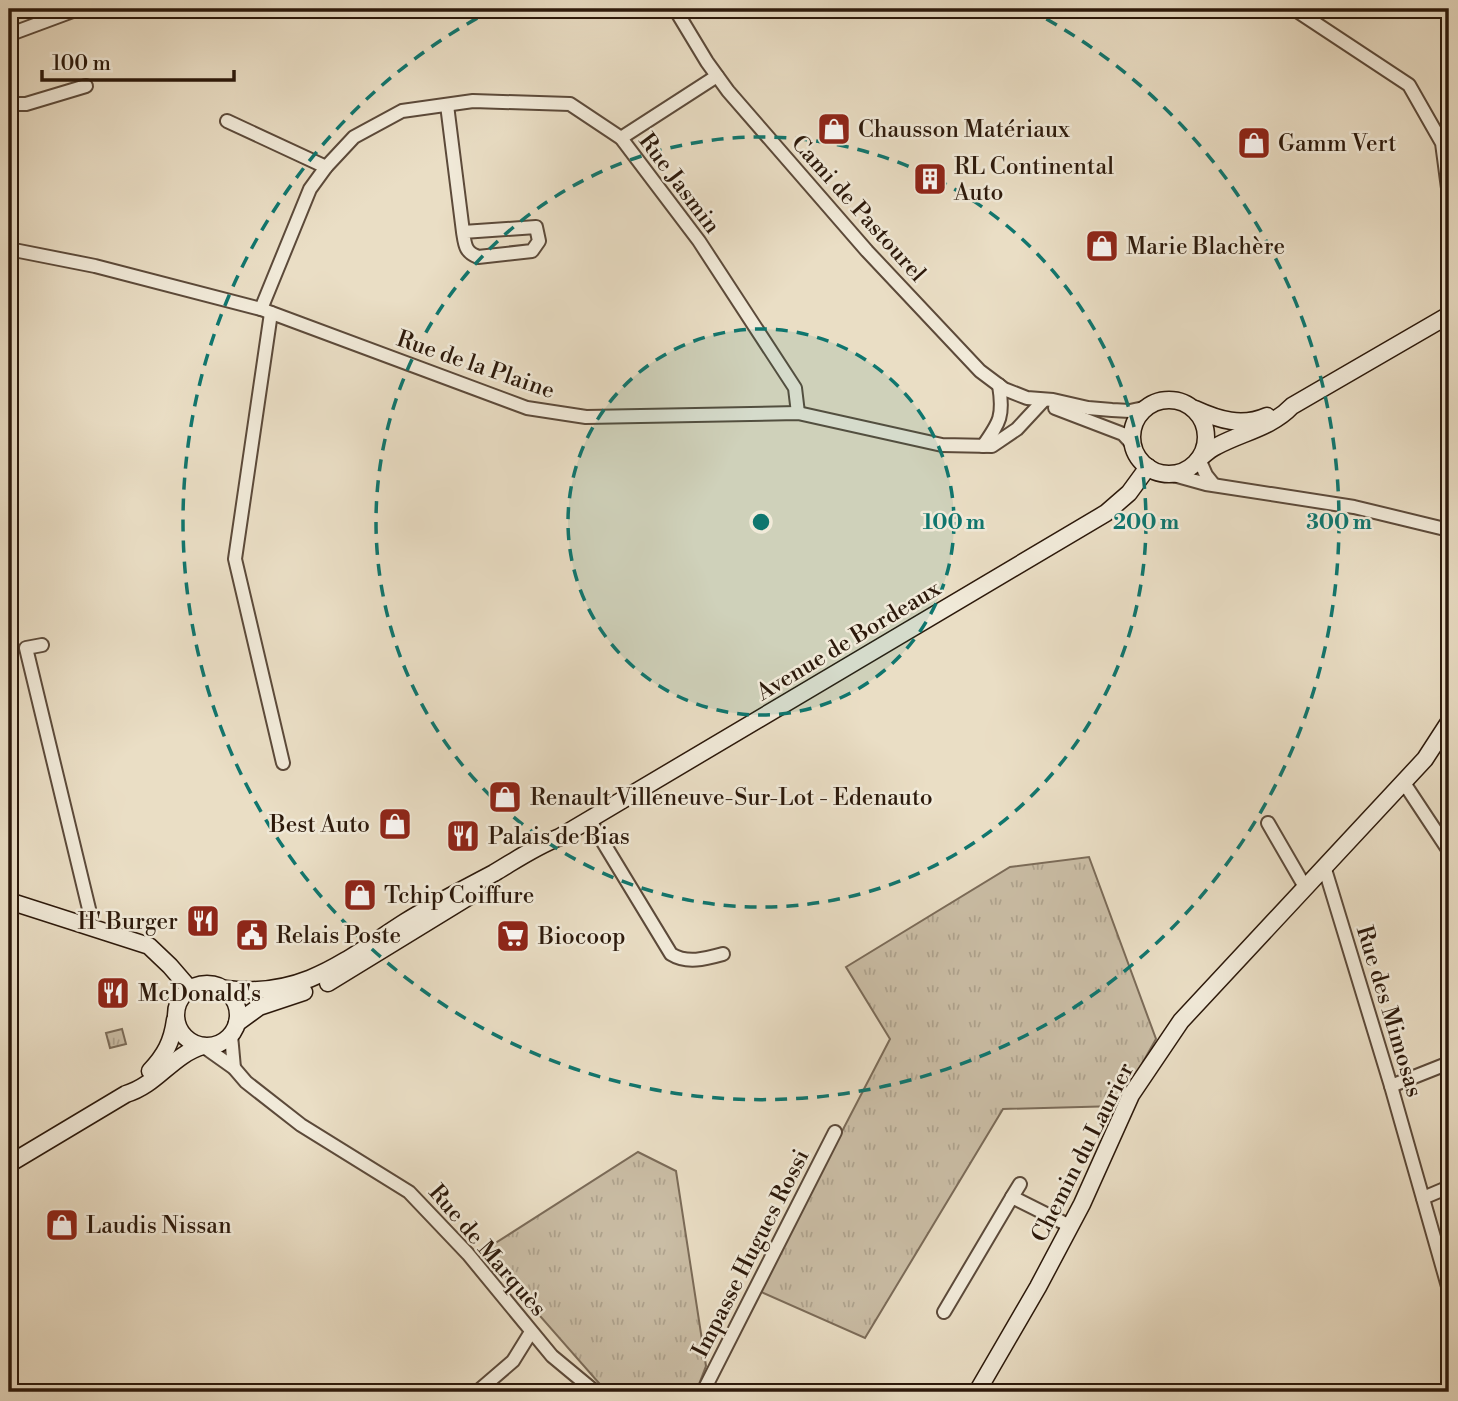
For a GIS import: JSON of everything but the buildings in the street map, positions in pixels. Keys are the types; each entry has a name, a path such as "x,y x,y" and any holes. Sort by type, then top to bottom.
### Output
{"main road":[{"path":"1292,406 1257,419 1237,422 1209,416 1171,400 1159,401 1147,407 1139,416 1134,427 1133,445 1148,467 1170,474 1181,472 1216,446 1248,434 1282,416 1292,406 1449,315"},
{"path":"1191,407 1198,413 1206,433 1199,459"},
{"name":"Avenue de Bordeaux","path":"226,989 264,990 310,980 433,905 559,837 1106,513 1129,493 1148,467"},
{"name":"Chemin du Laurier","path":"977,1392 1070,1226 1131,1096 1181,1021 1404,783 1425,759 1449,722"},
{"name":"Avenue de Bordeaux","path":"234,1029 259,1007 316,988 339,977 548,849 559,837"},
{"path":"9,901 149,946 189,989"},
{"path":"378,953 392,937 429,914 433,905"},
{"path":"9,1164 126,1094 139,1090 190,1050 221,1043 234,1029 237,1006 226,989 207,983 189,989 177,1004 173,1037 167,1052 126,1094"},
{"path":"175,1018 180,1032 187,1039 203,1046"}],"street":[{"path":"9,33 16,33 78,9"},
{"name":"Cami de Pastourel","path":"675,9 717,76 867,251 980,371 999,385 1027,398 1111,410 1130,411 1147,407"},
{"path":"1294,9 1409,85 1442,143 1449,196"},
{"path":"621,138 717,76"},
{"path":"9,104 26,104 86,86"},
{"name":"Rue Jasmin","path":"283,763 235,559 266,311 310,189 354,137 402,111 473,101 570,104 621,138 699,241 795,388 798,414"},
{"path":"447,105 463,232 466,250 478,257 532,251 539,242 536,228 463,232"},
{"path":"227,121 326,167"},
{"name":"Rue de la Plaine","path":"9,250 95,266 266,311 527,408 554,414 798,414 942,446 992,446 1017,429 1043,401"},
{"path":"983,446 997,429 1001,417 999,385"},
{"name":"Cami de Pastourel","path":"1043,401 1123,433 1133,445"},
{"path":"1199,459 1214,485"},
{"path":"1170,474 1280,497 1354,507 1449,530"},
{"path":"41,645 26,648 89,909"},
{"path":"1404,783 1449,851"},
{"path":"589,819 671,954 680,959 702,959 723,954"},
{"path":"1268,823 1305,887"},
{"name":"Rue des Mimosas","path":"1324,866 1449,1290"},
{"path":"234,1029 234,1068"},
{"name":"Rue de Marquès","path":"203,1046 234,1068 246,1082 301,1125 409,1192 468,1254 552,1356 593,1390 603,1392"},
{"path":"1391,1086 1449,1063"},
{"name":"Impasse Hugues Rossi","path":"703,1392 835,1132"},
{"path":"944,1312 1020,1184"},
{"path":"1423,1198 1449,1187"},
{"path":"1013,1197 1070,1226"},
{"path":"477,1392 513,1361 531,1332"}],"green space":[{"path":"1089,857 1156,1039 1118,1106 1003,1109 865,1338 759,1291 890,1039 846,967 1010,867"},
{"path":"122,1029 126,1044 110,1048 106,1033"},
{"path":"638,1152 676,1171 706,1366 696,1392 605,1390 483,1251"}],"place":[{"name":"Chausson Matériaux","path":"834,129"},
{"name":"Gamm Vert","path":"1254,143"},
{"name":"RL Continental Auto","path":"930,179"},
{"name":"Marie Blachère","path":"1102,246"},
{"name":"Renault Villeneuve-Sur-Lot - Edenauto","path":"505,797"},
{"name":"Best Auto","path":"395,824"},
{"name":"Palais de Bias","path":"463,836"},
{"name":"Tchip Coiffure","path":"360,895"},
{"name":"H' Burger","path":"203,921"},
{"name":"Relais Poste","path":"252,935"},
{"name":"Biocoop","path":"513,936"},
{"name":"McDonald's","path":"113,993"},
{"name":"Laudis Nissan","path":"62,1225"}]}
